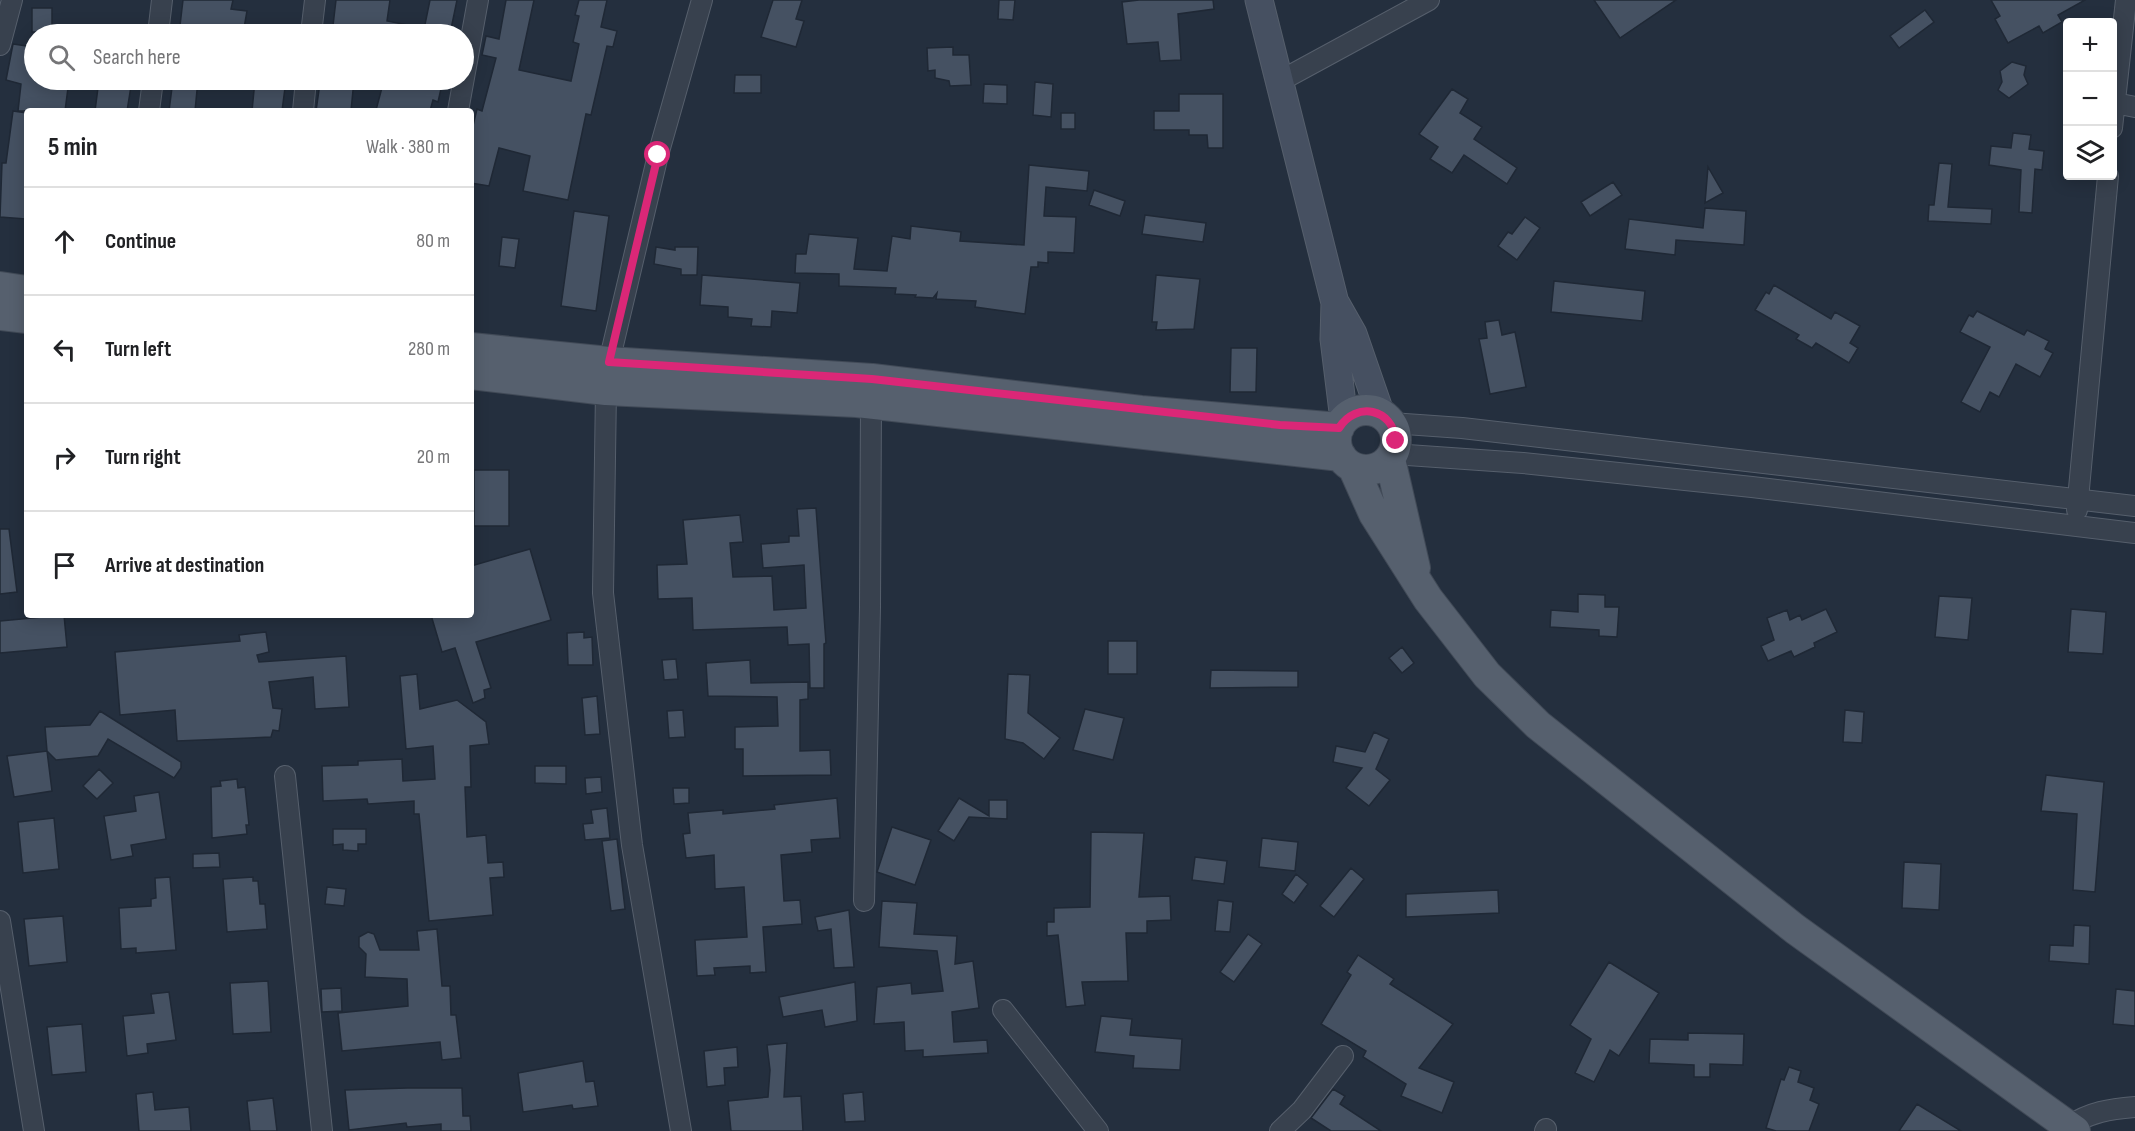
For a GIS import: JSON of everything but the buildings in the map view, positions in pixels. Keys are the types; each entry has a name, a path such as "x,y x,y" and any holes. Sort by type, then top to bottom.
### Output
{"main road":[{"path":"1259,0 1335,303 1334,339 1344,443 1374,514 1419,586 1487,675 1561,745 1795,929 2072,1129"},
{"path":"0,287 24,291"},
{"path":"1335,303 1353,334 1396,441 1391,456 1419,586"},
{"path":"0,315 24,318"},
{"path":"474,349 608,376 871,404 1344,443"},
{"path":"474,374 872,379 1141,411 1344,443 1373,469 1391,456"},
{"path":"1344,443 1366,411 1386,419"}],"street":[{"path":"0,45 12,0"},
{"path":"159,24 162,0"},
{"path":"312,24 315,0"},
{"path":"474,24 478,0"},
{"path":"681,1131 632,845 603,593 608,376 658,155 702,0"},
{"path":"1280,81 1429,0"},
{"path":"2117,84 2126,0"},
{"path":"149,108 152,90"},
{"path":"303,108 305,90"},
{"path":"459,108 462,90"},
{"path":"2117,103 2135,106"},
{"path":"2075,526 2108,180"},
{"path":"864,902 870,607 871,404"},
{"path":"1386,419 2135,506"},
{"path":"1391,456 1523,463 1752,487 2135,533"},
{"path":"285,776 322,1131"},
{"path":"0,921 34,1131"},
{"path":"1003,1010 1098,1131"},
{"path":"1280,1131 1302,1110 1343,1056"},
{"path":"2072,1129 2084,1117 2099,1111 2135,1107"}],"route":[{"path":"658,155 609,362 872,379 1280,425 1339,428 1350,415 1366,411 1381,414 1387,418 1394,429 1396,441"}]}
